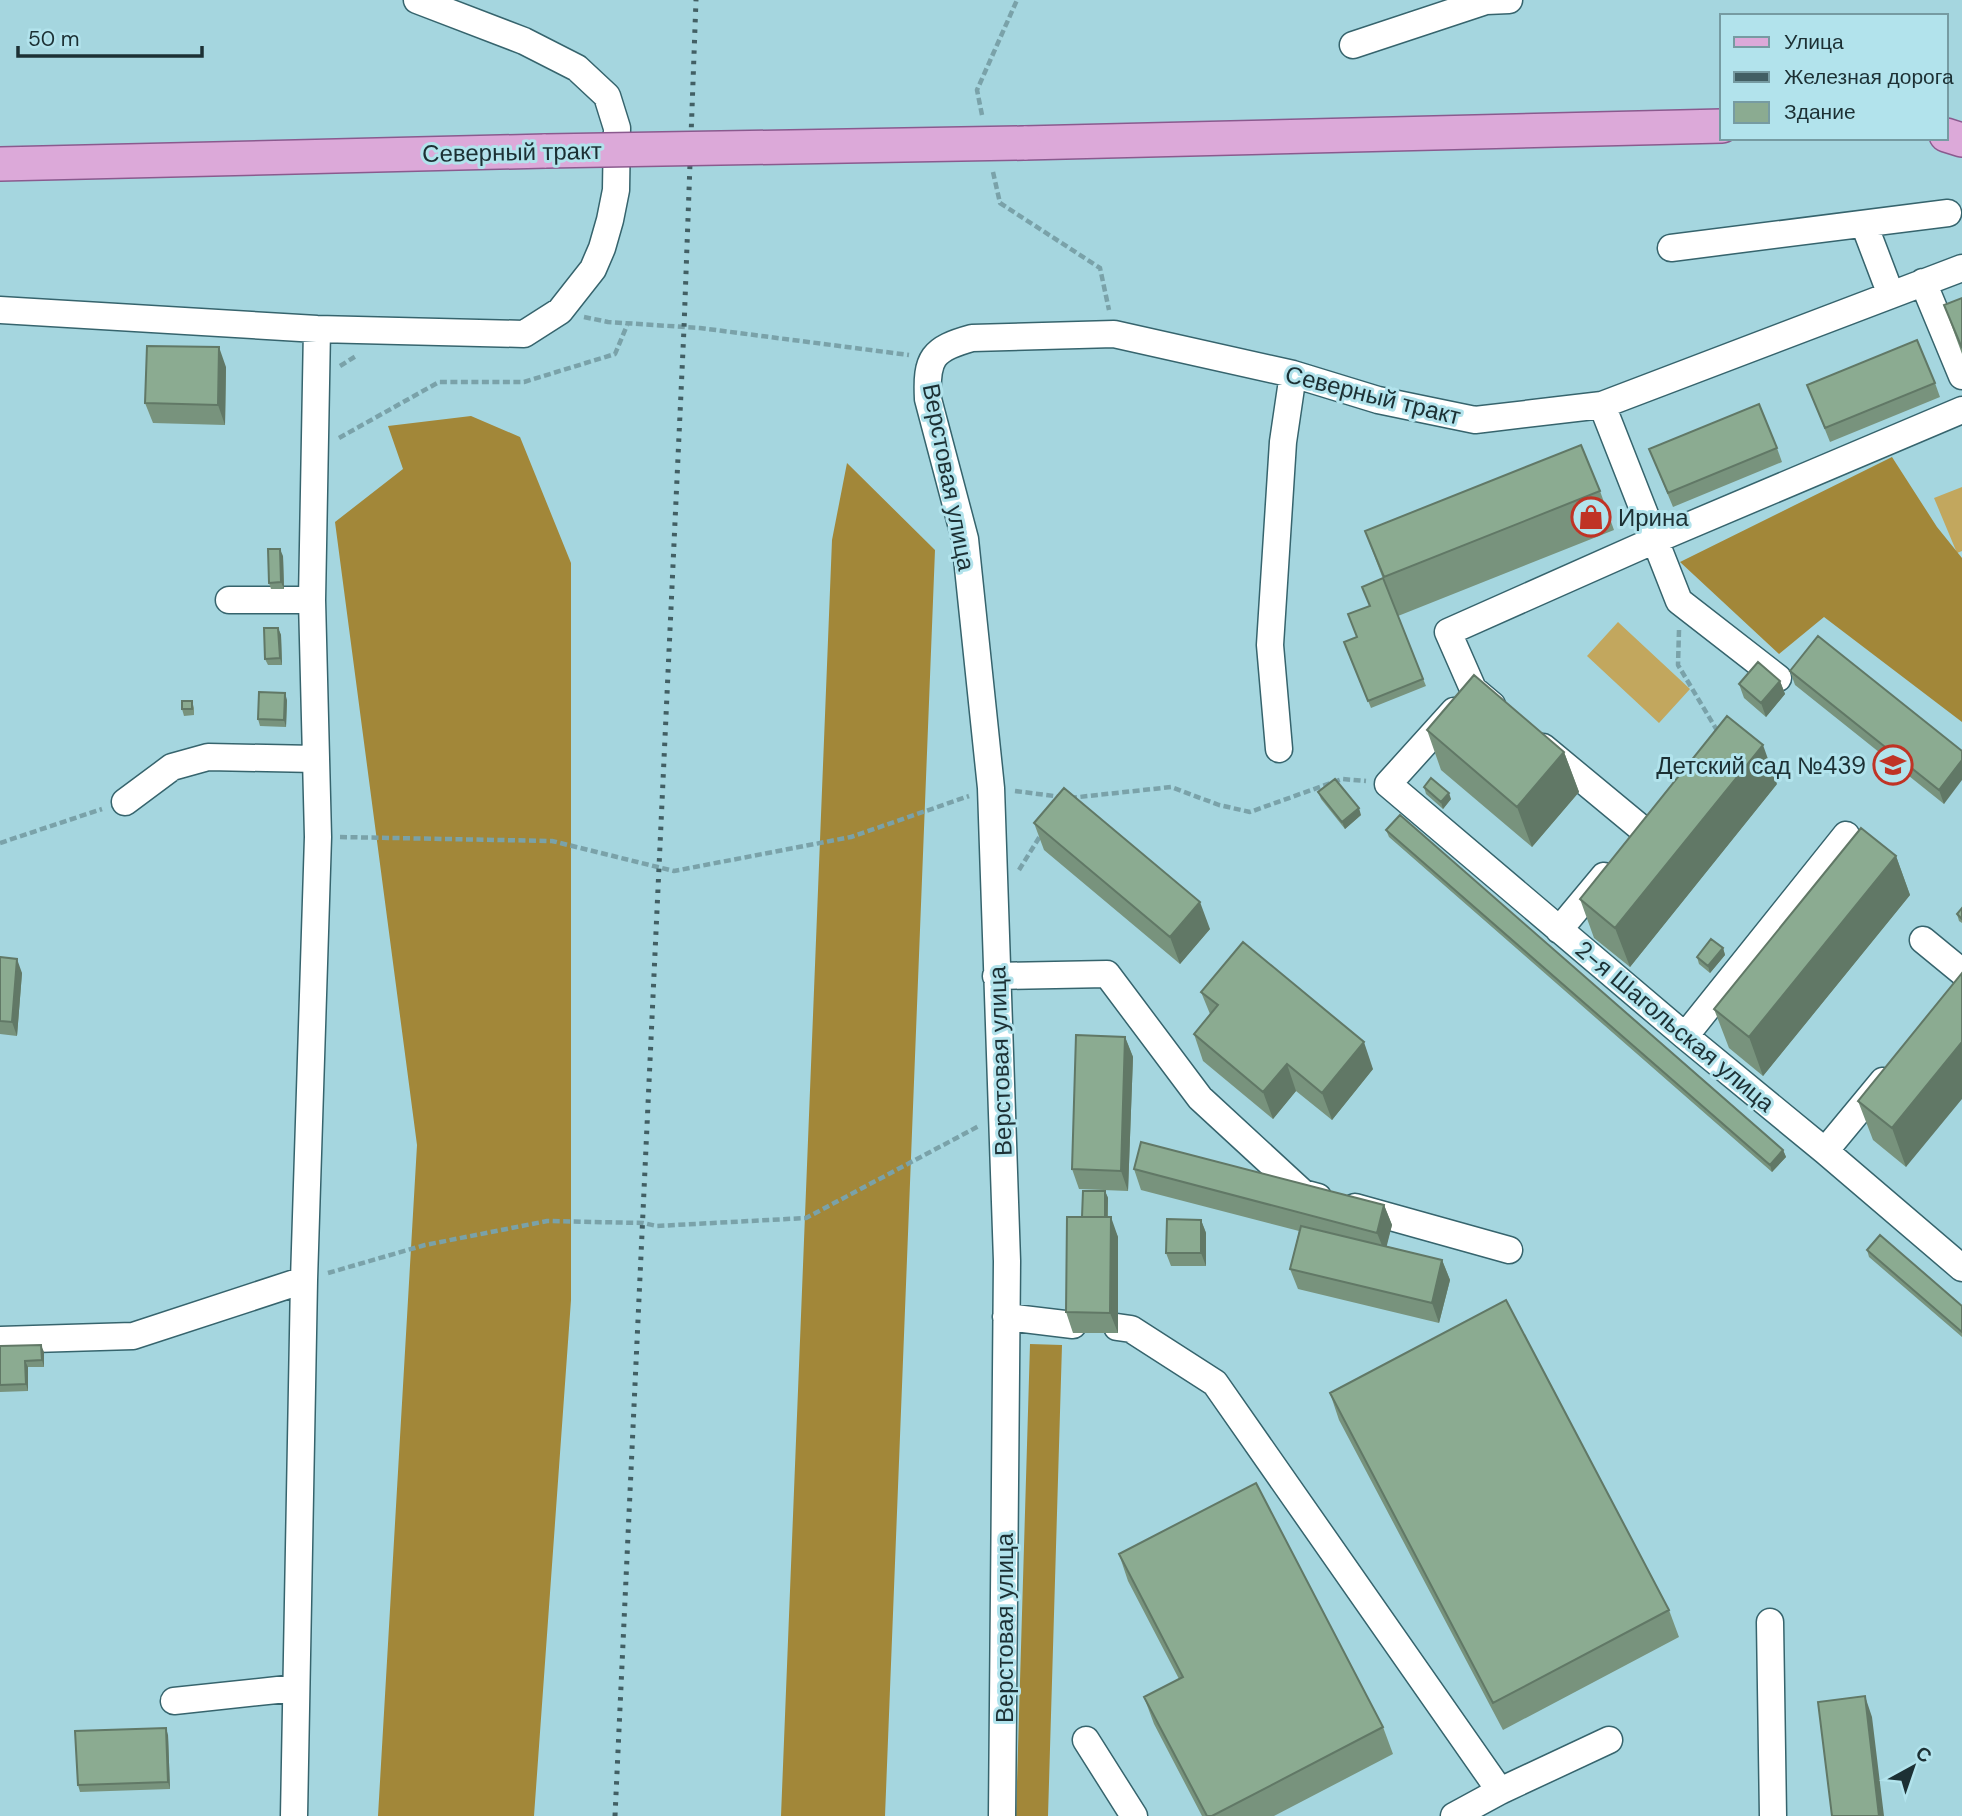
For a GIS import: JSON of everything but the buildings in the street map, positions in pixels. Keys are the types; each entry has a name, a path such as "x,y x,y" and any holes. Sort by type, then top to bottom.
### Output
{"main road":[{"name":"Северный тракт","path":"0,164 1720,126"}],"street":[{"path":"0,310 317,329 524,334 560,310 593,269 611,220 616,190 617,128 607,96 577,68 534,46 417,0"},
{"path":"1353,45 1486,1 1509,0"},
{"path":"1671,248 1948,213"},
{"path":"1864,224 1891,295"},
{"name":"Северный тракт","path":"972,338 1114,334 1293,374 1378,401 1475,420 1602,405 1962,268"},
{"path":"1923,282 1962,376"},
{"path":"294,1816 304,1280 318,837 312,600 317,329"},
{"name":"Верстовая улица","path":"972,338 950,344 933,358 927,377 928,399 965,539 991,788 1007,1261 1002,1816"},
{"path":"1279,749 1270,645 1283,442 1293,374"},
{"path":"1602,405 1679,601 1778,678"},
{"path":"1628,846 1520,728 1473,689 1448,632 1655,540 1962,410"},
{"path":"229,600 312,600"},
{"path":"1388,784 1473,689"},
{"path":"125,802 172,767 208,757 316,759"},
{"name":"2-я Шагольская улица","path":"1388,784 1685,1036 1960,1262"},
{"path":"1559,930 1658,807"},
{"path":"1685,1036 1846,835"},
{"path":"1923,940 1959,984"},
{"path":"996,976 1107,974 1200,1098 1303,1193 1509,1250"},
{"path":"1825,1151 1902,1058"},
{"path":"0,1340 133,1336 304,1280"},
{"path":"1006,1317 1073,1325"},
{"path":"1117,1327 1131,1329 1215,1383 1500,1791"},
{"path":"1770,1622 1773,1816"},
{"path":"174,1701 296,1688"},
{"path":"1086,1740 1135,1816"},
{"path":"1454,1816 1500,1791 1609,1740"}],"path":[{"path":"982,116 977,90 1017,0"},
{"path":"992,166 1000,203 1101,268 1114,334"},
{"path":"560,310 608,322 700,328 933,358"},
{"path":"316,449 370,422 439,382 524,382 615,354 628,323"},
{"path":"333,370 364,351"},
{"path":"1679,601 1678,665 1718,732"},
{"path":"318,837 552,841 674,871 851,837 991,788 1074,798 1171,787 1219,805 1250,812 1342,779 1388,784"},
{"path":"1066,806 1074,798"},
{"path":"0,843 125,802"},
{"path":"994,910 1044,830"},
{"path":"304,1280 425,1245 547,1222 643,1223 657,1226 806,1218 1001,1114"}],"shaded area":[{"path":"471,416 520,437 571,563 571,1300 534,1816 378,1816 417,1145 335,522 403,469 388,426"},
{"path":"1892,457 1937,527 1962,558 1962,722 1824,617 1779,654 1680,562"},
{"path":"847,463 935,550 885,1816 781,1816 832,540"},
{"path":"1962,487 1962,551 1957,553 1934,498"},
{"path":"1618,622 1690,689 1659,723 1587,656"},
{"path":"1030,1344 1062,1345 1048,1816 1016,1816"}],"railway":[{"path":"615,1816 684,328 696,0"}],"place":[{"name":"Ирина","path":"1591,517"},
{"name":"Детский сад №439","path":"1893,765"}]}
